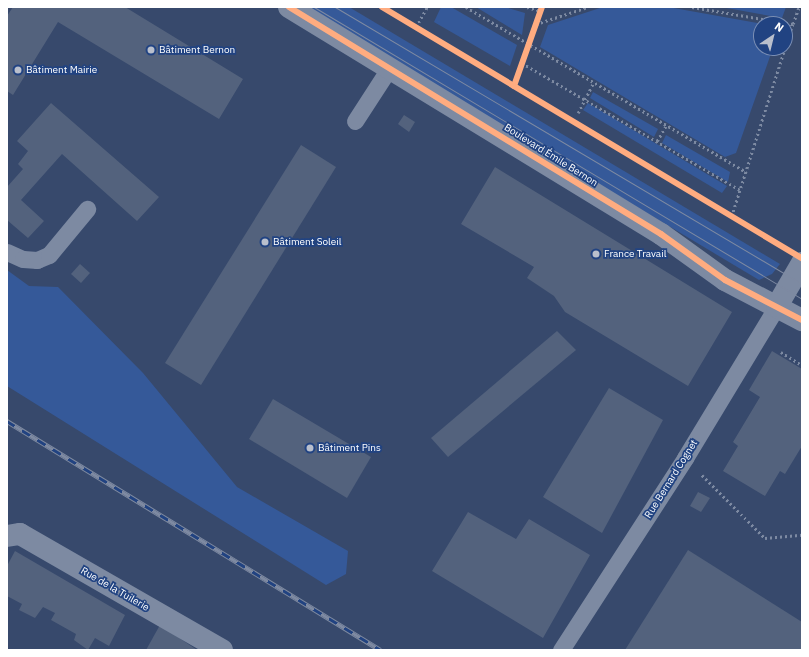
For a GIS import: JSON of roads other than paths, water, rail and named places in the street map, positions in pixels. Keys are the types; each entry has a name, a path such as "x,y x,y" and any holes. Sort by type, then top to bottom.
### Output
{"street":[{"name":"Boulevard Émile Bernon","path":"289,7 390,67 661,234 725,280 802,320"},
{"path":"777,306 802,263"},
{"name":"Rue de la Tuilerie","path":"7,536 20,534 222,650"}],"lane":[{"path":"355,121 390,67"},
{"path":"7,252 23,259 37,260 49,255 87,209"},
{"name":"Rue Bernard Cognet","path":"561,650 685,458 777,306"}],"tram line":[{"path":"314,7 802,299"},
{"path":"335,7 802,284"}],"railway":[{"path":"7,421 380,650"}],"place":[{"name":"Bâtiment Bernon","path":"151,50"},
{"name":"Bâtiment Mairie","path":"18,70"},
{"name":"Bâtiment Soleil","path":"265,242"},
{"name":"France Travail","path":"596,254"},
{"name":"Bâtiment Pins","path":"310,448"}]}
